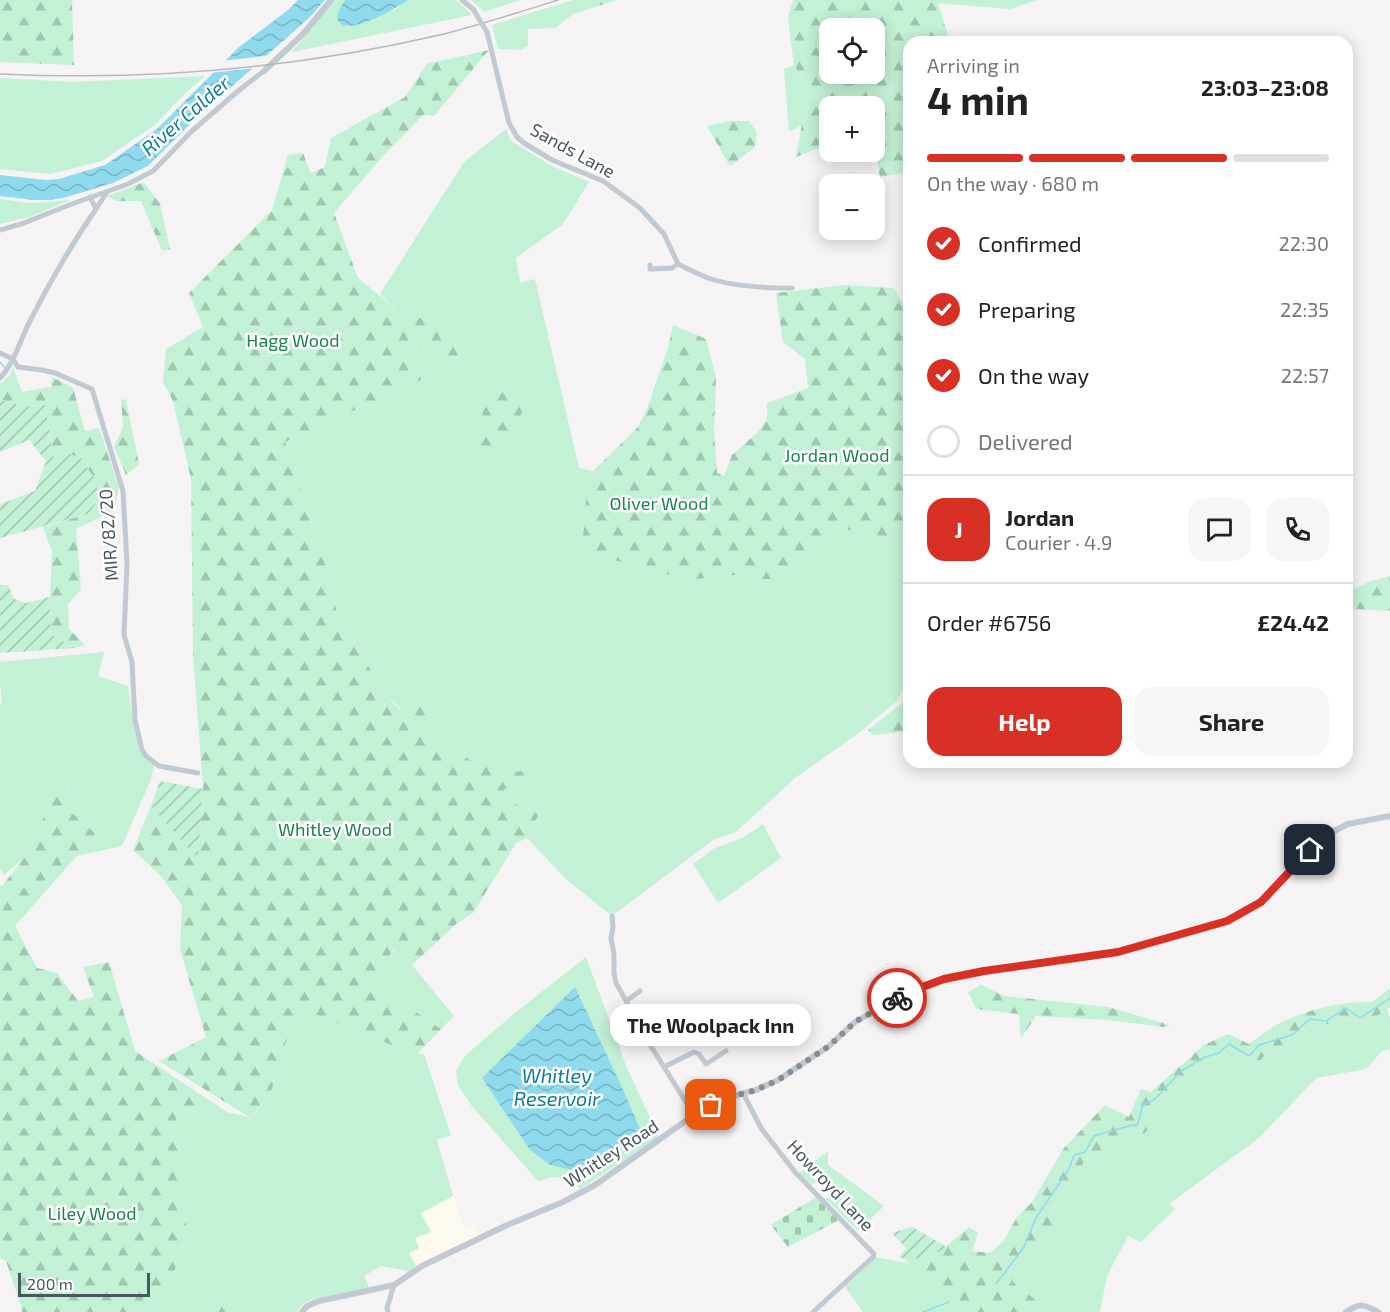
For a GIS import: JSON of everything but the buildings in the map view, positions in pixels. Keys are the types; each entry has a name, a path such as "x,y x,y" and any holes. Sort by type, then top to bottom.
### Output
{"street":[{"path":"0,230 128,184 153,171 200,124 264,71 304,33 331,0"},
{"name":"Sands Lane","path":"462,0 473,9 488,32 509,123 517,137 552,160 603,182 640,208 664,234 678,264"},
{"path":"0,378 7,371 28,324 56,273 107,192"},
{"path":"90,197 96,209"},
{"path":"650,265 650,269 661,269 672,268 678,264 708,278 728,283 792,288"},
{"path":"0,353 13,359"},
{"name":"MIR/82/20","path":"13,359 18,367 55,373 92,389 123,492 127,564 124,635 132,662 135,720 142,750 159,766 198,773"},
{"name":"Whitley Road","path":"394,1285 422,1266 505,1226 563,1202 595,1185 694,1115 723,1099 756,1090 778,1080 829,1046 855,1022 906,993 944,979 984,971 1118,952 1227,921 1261,902 1322,837 1348,824 1390,816"},
{"path":"612,916 611,938 616,983 644,1035 694,1115"},
{"path":"626,1000 640,991"},
{"path":"644,1035 665,1023"},
{"path":"664,1067 694,1052 699,1054 706,1064 726,1051"},
{"name":"Howroyd Lane","path":"743,1093 761,1128 795,1172 874,1254 813,1312"},
{"path":"302,1312 307,1306 320,1301 394,1285 387,1308 388,1312"},
{"path":"1346,1312 1363,1305 1378,1312"}],"shaded area":[{"path":"453,1196 464,1227 474,1223 480,1235 416,1266 408,1253 419,1248 415,1238 421,1213"}],"green space":[{"path":"0,0 72,0 74,65 0,62"},
{"path":"334,0 345,0 338,12 395,10 408,0 456,0 472,15 292,52"},
{"path":"471,0 521,0 483,12"},
{"path":"578,0 573,14 555,28 528,29 528,46 520,50 498,49 492,25"},
{"path":"578,0 617,0 573,14"},
{"path":"793,0 924,0 938,3 948,36 903,36 903,173 885,176 885,174 879,174 877,162 885,162 885,96 819,96 819,148 796,157 808,89 794,65 788,18"},
{"path":"924,0 1037,0 1010,9 925,2"},
{"name":"Whitley Wood","path":"489,50 434,116 423,115 382,157 334,213 358,278 396,309 443,326 466,359 444,370 440,355 431,344 413,350 414,364 423,379 285,442 324,561 337,612 382,692 400,710 424,706 431,719 427,733 478,765 497,762 500,773 536,770 534,784 504,789 507,801 539,814 527,838 516,843 473,913 456,924 412,965 394,948 375,984 441,1029 417,1054 312,1013 290,1029 271,1092 251,1118 159,1061 206,1037 180,949 182,905 160,875 133,850 151,806 198,858 203,786 193,655 191,479 173,401 163,382 166,349 203,327 189,293 272,210 288,155 303,153 311,173 325,167 331,138 405,97 427,64"},
{"path":"794,65 808,89 802,125 789,132 784,69"},
{"path":"205,76 156,124 102,161 50,174 0,169 0,78 73,82"},
{"path":"730,121 749,121 757,133 755,147 730,166 707,126"},
{"path":"506,129 511,141 550,165 589,182 563,224 516,258 520,283 535,279 579,468 593,471 585,506 583,537 688,580 762,572 809,559 828,532 835,527 903,540 903,690 897,701 856,735 795,778 736,832 713,840 612,916 568,881 527,838 539,814 507,801 499,773 478,765 427,733 382,692 337,612 324,561 285,442 423,379 413,364 412,350 431,344 440,355 443,326 396,309 380,294 464,162"},
{"path":"144,182 160,204 170,249 162,251 141,201 117,201 107,196"},
{"path":"0,199 30,203 71,200 29,217 0,224"},
{"name":"Jordan Wood","path":"844,285 894,288 903,303 903,540 835,527 828,532 809,559 777,579 762,579 762,572 688,580 603,557 583,537 585,506 593,471 637,428 646,412 668,348 673,325 706,339 716,378 714,431 717,473 724,476 732,455 758,432 767,419 767,403 808,388 805,359 783,342 776,293"},
{"path":"13,367 22,392 51,387 52,377 73,388 85,431 99,428 119,488 114,511 76,529 81,589 68,605 69,629 85,645 74,648 51,634 52,552 43,527 91,513 54,460 45,405 24,406 0,400 0,384 10,375"},
{"path":"484,390 524,395 529,404 491,454 485,455 481,444"},
{"path":"121,399 126,400 139,464 126,475 114,447 123,427"},
{"path":"0,400 24,406 45,405 54,460 67,453 81,458 93,476 98,493 91,513 0,538 0,504 35,491 46,461 29,440 0,452"},
{"path":"1390,576 1390,611 1353,610 1353,590 1368,582"},
{"path":"0,585 8,585 14,599 26,603 50,597 51,634 74,648 0,653"},
{"path":"104,652 98,676 128,686 133,722 141,753 154,765 151,779 122,846 77,856 96,834 67,809 70,765 24,858 4,875 0,869 0,704 2,703 0,662"},
{"path":"902,703 903,732 873,735 868,730"},
{"name":"Liley Wood","path":"70,763 67,809 96,834 15,926 37,968 57,973 78,1001 94,997 83,967 109,962 135,1051 227,1112 207,1113 175,1109 187,1234 172,1278 143,1299 139,1312 22,1312 6,1261 0,1258 0,885 2,886 24,858"},
{"path":"160,781 203,789 198,859 151,806"},
{"path":"763,824 781,858 718,903 693,864 713,849 744,837"},
{"path":"395,948 454,1016 441,1029 374,984"},
{"name":"Whitley Reservoir","path":"586,957 627,1068 659,1137 580,1189 569,1178 557,1177 539,1182 471,1105 458,1085 456,1071 464,1057","holes":["488,1074 550,1165 530,1150 482,1078"]},
{"path":"981,985 1004,996 1108,1007 1170,1025 1164,1027 1108,1020 1036,1016 1021,1038 1019,1014 976,1009 968,992"},
{"path":"1390,988 1390,1007 1367,1023 1350,1019 1307,1029 1296,1039 1267,1052 1260,1061 1230,1052 1199,1064 1165,1095 1147,1107 1154,1120 1145,1133 1126,1138 1112,1138 1099,1157 1090,1154 1051,1212 1058,1232 1059,1245 1038,1249 1013,1276 1013,1282 1042,1305 1042,1312 958,1312 949,1298 905,1260 938,1253 969,1227 978,1233 972,1251 990,1253 1003,1242 1017,1217 1032,1202 1064,1148 1105,1105 1129,1117 1141,1089 1151,1092 1204,1045 1228,1034 1249,1044 1276,1025 1299,1015 1335,1005 1372,1002"},
{"path":"1387,1009 1390,1018 1390,1049 1382,1051 1366,1069 1316,1078 1259,1138 1169,1204 1175,1209 1141,1242 1128,1236 1107,1276 1100,1312 1042,1312 1042,1305 1013,1282 1013,1276 1038,1249 1058,1232 1051,1213 1068,1184 1090,1154 1099,1157 1112,1138 1126,1138 1147,1107 1164,1096 1199,1064 1230,1052 1260,1061 1267,1052 1296,1039 1307,1029 1352,1019 1367,1023"},
{"path":"312,1013 394,1046 417,1054 424,1054 451,1135 437,1140 453,1196 421,1213 431,1232 415,1238 419,1248 409,1253 416,1266 409,1271 381,1266 364,1276 369,1287 313,1299 303,1304 297,1312 231,1312 235,1301 217,1299 213,1312 139,1312 143,1299 172,1278 187,1234 175,1109 207,1113 227,1112 252,1118 271,1092 290,1029"},
{"path":"828,1151 828,1165 884,1206 858,1231 826,1199 835,1191 822,1177 812,1185 799,1173"},
{"path":"816,1197 839,1220 788,1247 771,1225"},
{"path":"912,1227 947,1247 923,1257 904,1259 899,1257 906,1248 892,1233"},
{"path":"876,1257 910,1264 949,1298 958,1312 863,1312 845,1287"},
{"path":"217,1299 235,1301 231,1312 213,1312"}],"water":[{"name":"River Calder","path":"298,0 325,0 310,17 192,122 148,166 113,183 63,198 33,200 0,196 0,175 46,180 59,179 105,165 157,129 238,48"},
{"path":"345,0 408,0 373,19 352,26 344,25 338,20 337,16"},
{"name":"Whitley Reservoir","path":"575,987 642,1134 589,1170 573,1170 550,1165 530,1150 482,1078"}],"pier":[{"path":"272,55 257,68 210,73 222,61"}],"waterway":[{"path":"0,362 5,368"},
{"path":"996,1284 1024,1247 1036,1218 1069,1169 1074,1155 1085,1152 1094,1136 1132,1125 1137,1126 1143,1105 1155,1099 1181,1071 1205,1057 1219,1053 1229,1044 1249,1056 1259,1045 1292,1035 1310,1019 1326,1021 1346,1008 1360,1018 1390,998"},
{"path":"923,1312 949,1302"}],"railway":[{"path":"0,74 56,76 168,73 334,56 444,34 558,0"}],"way so far":[{"path":"711,1105 778,1080 829,1046 855,1022 897,998"}],"place":[{"name":"The Woolpack Inn","path":"711,1105"}],"route":[{"path":"897,998 944,979 1118,952 1227,921 1261,902 1310,850"}],"park label":[{"name":"Hagg Wood","path":"293,340"},
{"name":"Oliver Wood","path":"659,503"}]}
